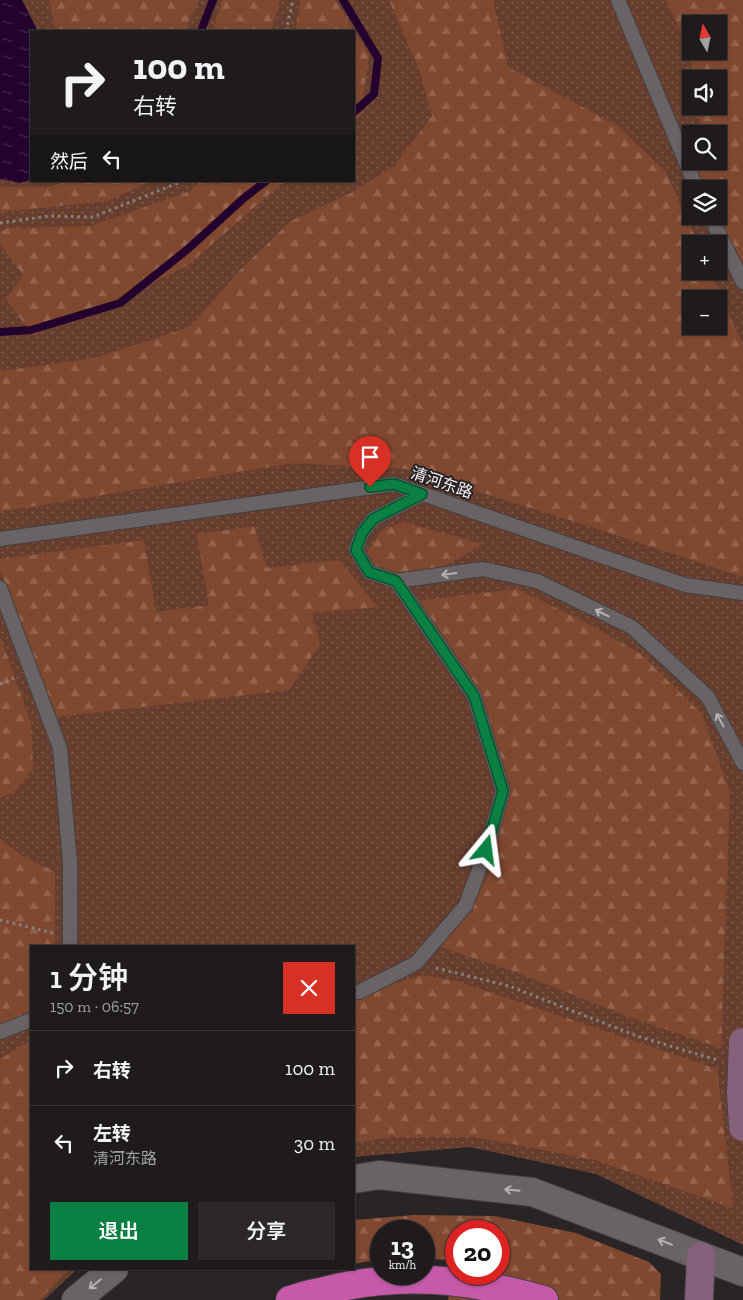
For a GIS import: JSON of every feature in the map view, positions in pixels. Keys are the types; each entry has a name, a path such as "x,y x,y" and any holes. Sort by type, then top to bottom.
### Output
{"highway":[{"path":"290,1300 376,1280 450,1281 488,1286 544,1300"}],"main road":[{"path":"743,1042 741,1093 743,1128"},
{"path":"699,1300 701,1256"}],"street":[{"path":"355,1179 379,1176 532,1192 743,1272"},
{"path":"76,1300 113,1270"}],"lane":[{"path":"618,0 693,180"},
{"path":"714,225 743,282"},
{"name":"清河东路","path":"0,539 394,484 685,585 743,593"},
{"path":"422,494 373,519 362,533 356,550 369,572 396,581 483,569 537,581 632,627 708,697 743,763"},
{"path":"355,992 359,992 416,963 466,905 486,850 503,791 474,696 396,581"},
{"path":"0,588 60,748 70,863 70,942"},
{"path":"0,1032 30,1020"}],"path":[{"path":"286,30 294,0"},
{"path":"0,223 50,216 93,216 180,182"},
{"path":"0,920 70,942"},
{"path":"416,963 509,986 637,1036 719,1061"}],"shaded area":[{"path":"0,0 743,0 743,1245 596,1174 470,1147 355,1157 355,945 30,945 30,1270 76,1270 44,1300 0,1300"}],"green space":[{"path":"49,0 199,0 185,30 56,30"},
{"path":"222,0 280,0 271,30 213,30"},
{"path":"301,0 335,0 354,30 295,30"},
{"path":"389,0 493,0 508,67 618,126 665,171 682,209 682,225 689,225 694,235 682,235 682,280 714,280 718,290 682,290 682,335 727,335 727,309 743,345 743,577 406,469 293,463 0,512 0,369 2,371 95,358 190,327 241,269 291,221 351,193 394,166 432,116 419,69"},
{"path":"666,0 743,0 743,283 727,245 727,235 723,235 719,225 727,225 727,180 699,180 695,170 727,170 727,125 701,125 699,115 727,115 727,70 692,70 690,60 728,60 728,15 682,15 682,33"},
{"path":"355,32 369,55 361,115 355,120"},
{"path":"63,182 149,182 108,201 0,212 0,187 50,187"},
{"path":"199,182 284,182 188,265 106,306 33,335 6,299 23,275 0,244 0,231 11,228 91,226 190,191"},
{"path":"403,522 483,544 445,566 406,576 377,569 367,553 380,531"},
{"path":"254,526 267,568 339,560 378,607 312,613 320,644 289,690 57,717 0,571 0,559 144,540 156,612 209,605 197,534"},
{"path":"517,589 583,621 641,654 702,714 730,792 721,1048 627,1016 513,971 440,947 487,880 506,807 503,774 480,699 415,601"},
{"path":"0,636 31,723 33,768 15,791 0,798"},
{"path":"0,839 21,855 55,872 55,945 30,945 30,1011 0,1026"},
{"path":"422,975 459,982 717,1069 733,1208 595,1160 475,1137 389,1137 355,1143 355,996"},
{"path":"30,1042 30,1270 70,1270 64,1274 40,1300 0,1300 0,1059"},
{"path":"414,1215 495,1216 576,1233 649,1262 661,1274 660,1300 448,1300 451,1285 510,1285 510,1220 445,1220 445,1260 435,1259 435,1220 370,1220 370,1261 355,1264 355,1220"}],"water":[{"path":"0,0 22,0 37,30 30,30 30,180 20,183 0,179"}],"waterway":[{"path":"201,30 213,0"},
{"path":"343,0 378,58 374,94 355,111"},
{"path":"0,332 31,330 120,303 188,249 244,198 265,182"}],"route":[{"path":"370,487 394,484 422,494 373,519 362,533 356,550 369,572 396,581 474,696 503,791 486,850"}]}
